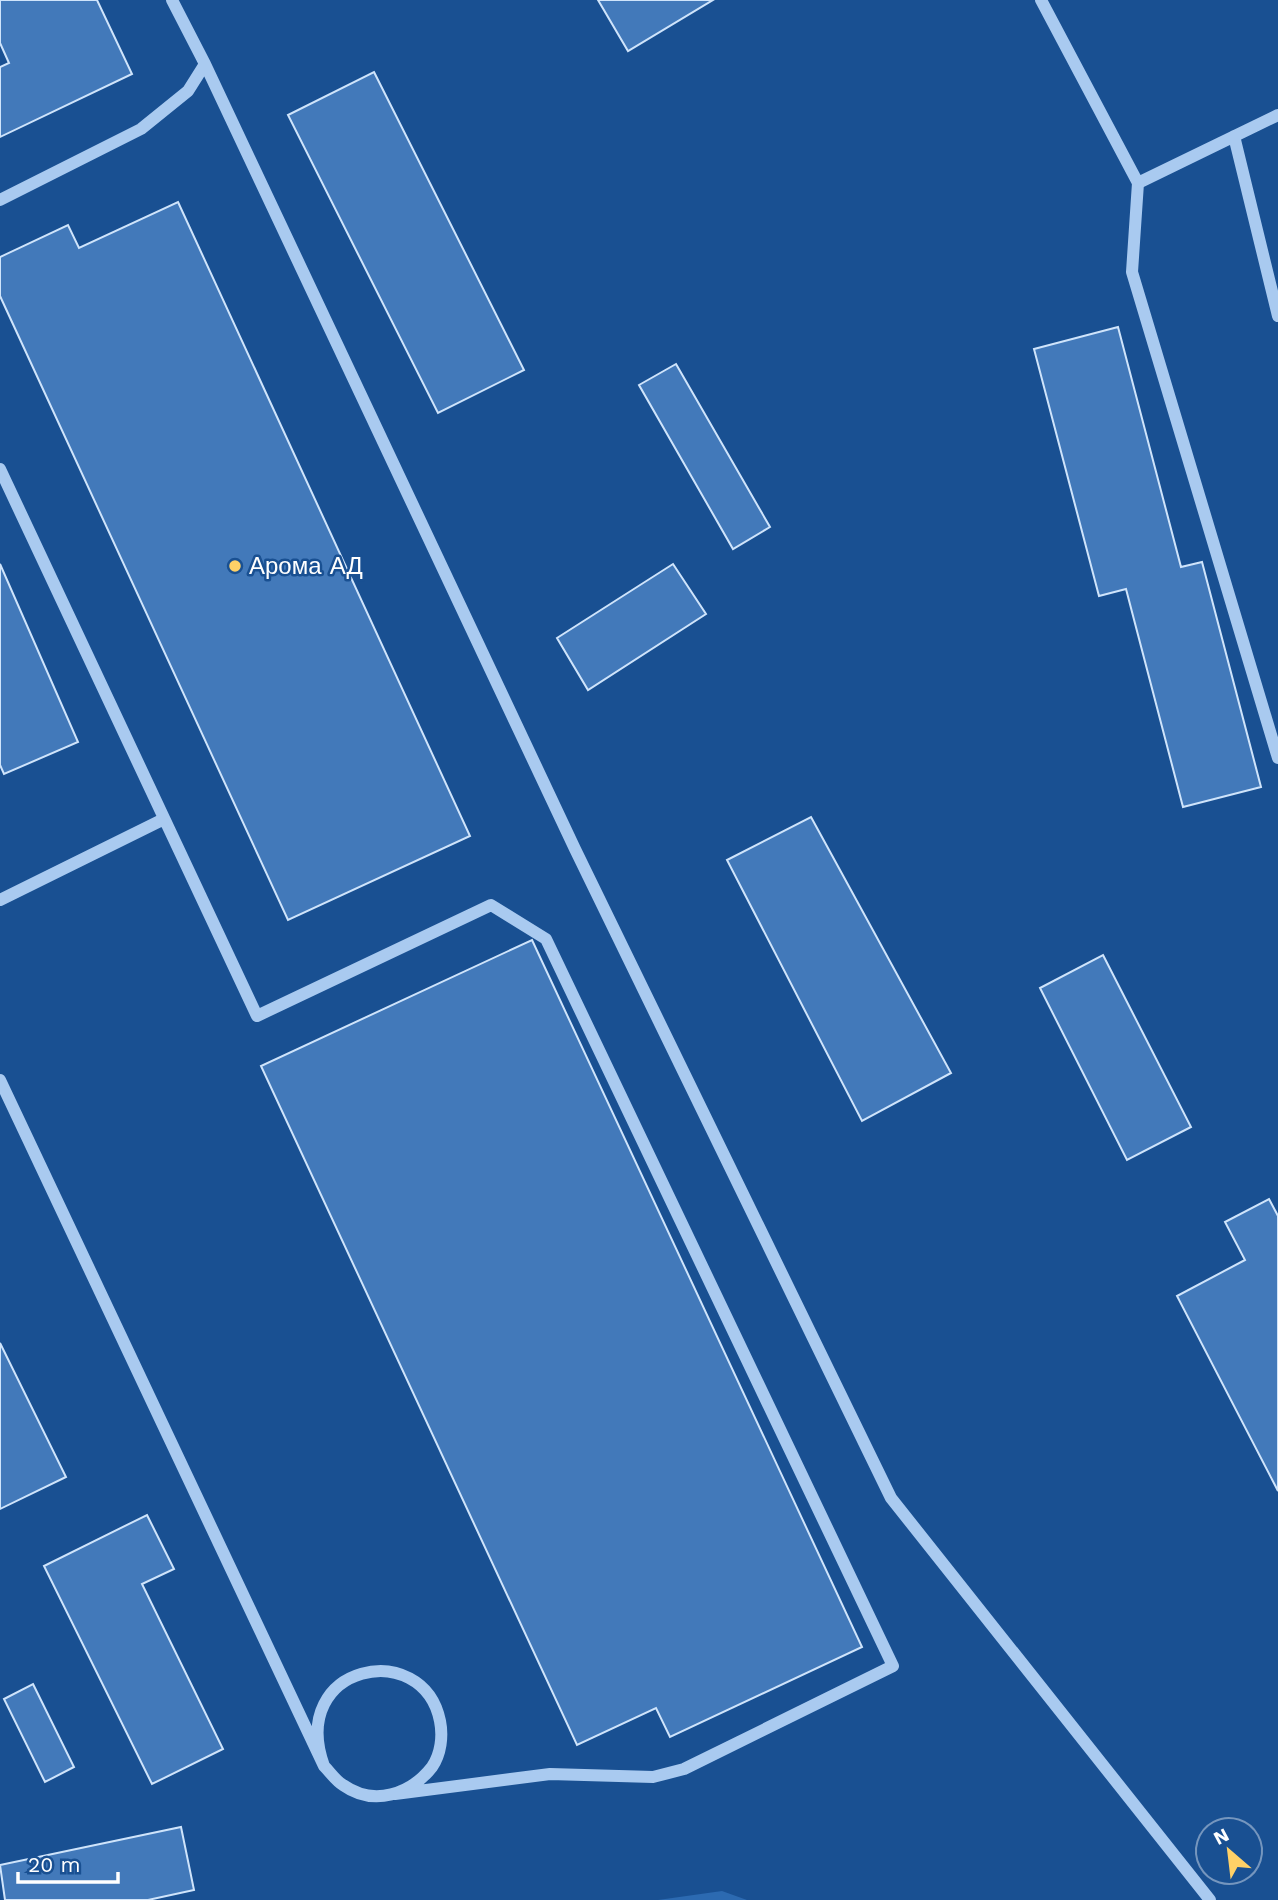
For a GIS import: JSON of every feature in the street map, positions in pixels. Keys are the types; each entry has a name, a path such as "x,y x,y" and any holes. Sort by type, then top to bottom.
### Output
{"street":[{"path":"172,0 205,64 575,849 891,1498 1210,1900"},
{"path":"1041,0 1138,183 1132,272 1278,758"},
{"path":"0,200 141,129 187,91 205,64"},
{"path":"1138,183 1278,115"},
{"path":"1234,136 1278,316"},
{"path":"0,469 257,1016 491,905 546,939 893,1666 684,1769 653,1777 550,1774 368,1796 343,1785 324,1766 0,1080"},
{"path":"0,901 164,819"},
{"path":"324,1766 317,1746 316,1725 323,1704 336,1688 353,1676 378,1670 402,1675 423,1688 437,1708 443,1734 436,1761 420,1782 395,1794"}],"shaded area":[{"path":"722,1891 747,1900 658,1900"}],"building":[{"path":"0,0 97,0 132,74 0,137 0,67 9,63 0,43"},
{"path":"598,0 713,0 628,51"},
{"path":"374,72 524,370 438,413 288,115"},
{"name":"Арома АД","path":"178,202 470,836 288,920 0,296 0,257 68,225 79,248"},
{"path":"1118,327 1181,567 1202,562 1261,787 1183,807 1126,589 1099,596 1034,349"},
{"path":"676,364 770,527 733,549 639,385"},
{"path":"0,564 78,742 4,774 0,765"},
{"path":"673,564 706,614 588,690 557,638"},
{"path":"811,817 951,1073 862,1121 727,860"},
{"path":"532,940 862,1647 670,1737 656,1708 577,1745 261,1066"},
{"path":"1103,955 1191,1127 1127,1160 1040,988"},
{"path":"1269,1199 1278,1216 1278,1491 1177,1296 1245,1260 1225,1222"},
{"path":"0,1343 66,1477 0,1509"},
{"path":"147,1515 174,1569 142,1584 223,1749 152,1784 44,1566"},
{"path":"33,1684 74,1767 45,1782 4,1699"},
{"path":"181,1827 194,1890 148,1900 5,1900 0,1865"}],"place":[{"name":"Арома АД","path":"235,566"}]}
